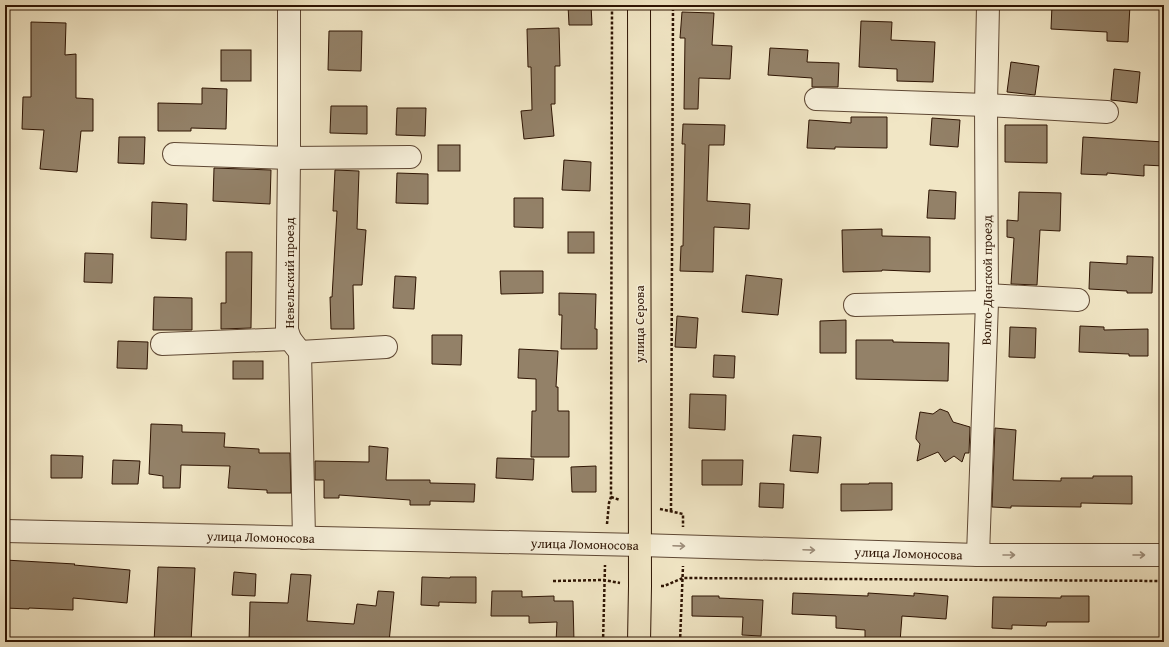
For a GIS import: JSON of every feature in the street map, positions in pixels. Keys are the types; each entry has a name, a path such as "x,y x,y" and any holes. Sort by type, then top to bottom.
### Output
{"main road":[{"name":"улица Серова","path":"639,5 639,642"}],"street":[{"name":"Невельский проезд","path":"289,5 287,330 295,345 304,538"},
{"name":"Волго-Донской проезд","path":"978,555 987,299 986,104 988,5"},
{"path":"816,99 986,104 1107,112"},
{"path":"174,154 289,158 410,157"},
{"path":"855,305 987,299 1078,300"},
{"path":"162,344 386,347"},
{"name":"улица Ломоносова","path":"5,531 606,544 978,555 1164,554"}],"path":[{"path":"602,642 606,544 609,503 611,497 612,5"},
{"path":"671,511 673,5"},
{"path":"553,581 604,580 640,586 664,586 683,578 1164,581"}],"building":[{"path":"568,5 591,5 592,25 569,25"},
{"path":"1052,5 1130,5 1128,42 1107,41 1107,32 1051,29"},
{"path":"682,12 714,13 712,45 732,46 730,79 699,78 698,109 684,109 685,38 680,38"},
{"path":"861,21 892,22 891,40 935,42 933,82 897,81 897,69 859,67"},
{"path":"31,22 66,23 65,55 76,54 76,98 93,99 93,131 81,131 77,172 40,169 44,130 22,129 23,97 31,97"},
{"path":"559,28 560,66 555,66 555,104 551,104 554,136 524,139 521,111 532,110 531,67 528,67 527,29"},
{"path":"329,31 362,31 361,71 328,70"},
{"path":"770,48 808,50 807,62 839,63 838,87 812,87 812,78 768,75"},
{"path":"221,50 251,50 251,81 221,81"},
{"path":"1011,62 1039,66 1035,95 1007,92"},
{"path":"1114,69 1140,72 1137,103 1111,100"},
{"path":"202,88 227,89 226,129 191,128 191,131 158,131 158,103 202,104"},
{"path":"331,106 367,106 367,134 330,133"},
{"path":"397,108 426,108 425,136 396,135"},
{"path":"851,117 887,117 887,148 807,148 809,120 851,123"},
{"path":"932,118 960,120 958,147 930,145"},
{"path":"683,124 725,125 724,145 709,145 707,201 750,204 749,229 714,227 713,272 680,271 681,246 683,246 685,144 682,144"},
{"path":"1005,125 1047,125 1047,163 1005,162"},
{"path":"119,137 145,137 144,164 118,163"},
{"path":"1083,137 1164,142 1164,166 1144,165 1144,176 1107,173 1107,175 1081,174"},
{"path":"438,145 460,145 460,171 438,171"},
{"path":"564,160 591,162 590,191 562,190"},
{"path":"214,168 271,170 270,204 213,201"},
{"path":"335,170 359,171 357,229 366,230 362,285 353,285 354,329 331,329 330,297 332,297 337,211 333,211"},
{"path":"397,173 428,174 428,204 396,203"},
{"path":"929,190 956,192 955,219 927,218"},
{"path":"1019,192 1061,193 1060,231 1040,230 1037,285 1011,284 1014,238 1007,237 1007,220 1018,221"},
{"path":"514,198 543,198 543,228 514,227"},
{"path":"152,202 187,204 186,240 151,238"},
{"path":"882,229 882,236 930,237 930,272 882,270 843,272 842,230"},
{"path":"568,232 594,232 594,253 568,253"},
{"path":"226,252 252,252 251,328 221,329 221,303 226,303"},
{"path":"85,253 113,254 112,283 84,282"},
{"path":"1127,256 1153,257 1152,293 1127,293 1127,291 1089,289 1090,262 1127,264"},
{"path":"500,271 543,271 543,293 501,294"},
{"path":"746,275 782,279 778,315 742,312"},
{"path":"395,276 416,277 414,309 393,308"},
{"path":"559,293 596,294 595,329 597,329 597,349 561,349 562,315 559,315"},
{"path":"154,297 192,298 192,330 153,330"},
{"path":"677,316 698,318 696,348 675,347"},
{"path":"846,320 846,353 820,353 820,321"},
{"path":"1080,326 1104,327 1104,330 1148,329 1148,356 1079,352"},
{"path":"1010,327 1036,328 1035,358 1009,357"},
{"path":"432,335 462,335 461,365 432,364"},
{"path":"856,340 949,343 948,381 856,379"},
{"path":"118,341 148,342 147,369 117,368"},
{"path":"519,349 558,351 556,387 558,387 558,411 569,411 569,457 531,457 532,411 536,411 536,379 518,378"},
{"path":"714,355 735,356 734,378 713,377"},
{"path":"233,361 263,361 263,379 233,379"},
{"path":"690,394 726,395 725,430 689,428"},
{"path":"940,409 948,412 953,422 970,427 969,453 965,453 962,462 954,456 945,462 938,452 917,461 920,444 916,439 916,436 920,412 933,414"},
{"path":"151,424 182,425 182,432 225,433 224,447 259,449 259,453 290,453 291,493 267,493 267,490 228,488 230,466 181,465 180,488 163,488 163,476 149,474"},
{"path":"995,428 1016,430 1013,480 1061,481 1061,478 1132,476 1132,504 1081,503 1081,507 992,507"},
{"path":"793,435 821,437 818,473 790,471"},
{"path":"369,446 388,448 386,480 430,480 430,483 475,484 474,502 430,501 430,505 410,505 410,500 339,495 339,498 324,498 324,480 315,480 315,461 369,462"},
{"path":"51,455 83,456 82,478 51,478"},
{"path":"497,458 534,459 533,480 496,478"},
{"path":"113,460 140,461 138,484 112,484"},
{"path":"702,460 743,460 742,485 702,485"},
{"path":"596,466 596,492 572,492 571,467"},
{"path":"760,483 784,484 783,508 759,507"},
{"path":"892,483 892,510 841,511 841,484"},
{"path":"5,560 75,564 74,565 130,570 127,603 73,598 73,610 5,608"},
{"path":"158,567 195,568 191,642 154,642"},
{"path":"234,572 256,574 255,596 232,595"},
{"path":"291,574 311,575 307,621 354,624 357,604 376,606 378,591 394,592 389,642 249,642 250,602 288,603"},
{"path":"422,577 476,577 476,603 439,602 439,606 421,605"},
{"path":"492,591 522,591 522,597 554,596 554,601 573,601 574,642 556,642 557,622 529,623 529,616 491,616"},
{"path":"793,593 868,596 868,593 914,596 914,593 948,596 946,619 902,616 900,642 865,642 865,630 836,628 836,616 792,614"},
{"path":"692,596 719,596 719,598 763,600 761,636 742,635 743,617 692,616"},
{"path":"1061,596 1089,596 1089,622 1047,622 1046,626 1012,625 1012,629 992,628 993,597 1061,598"}]}
